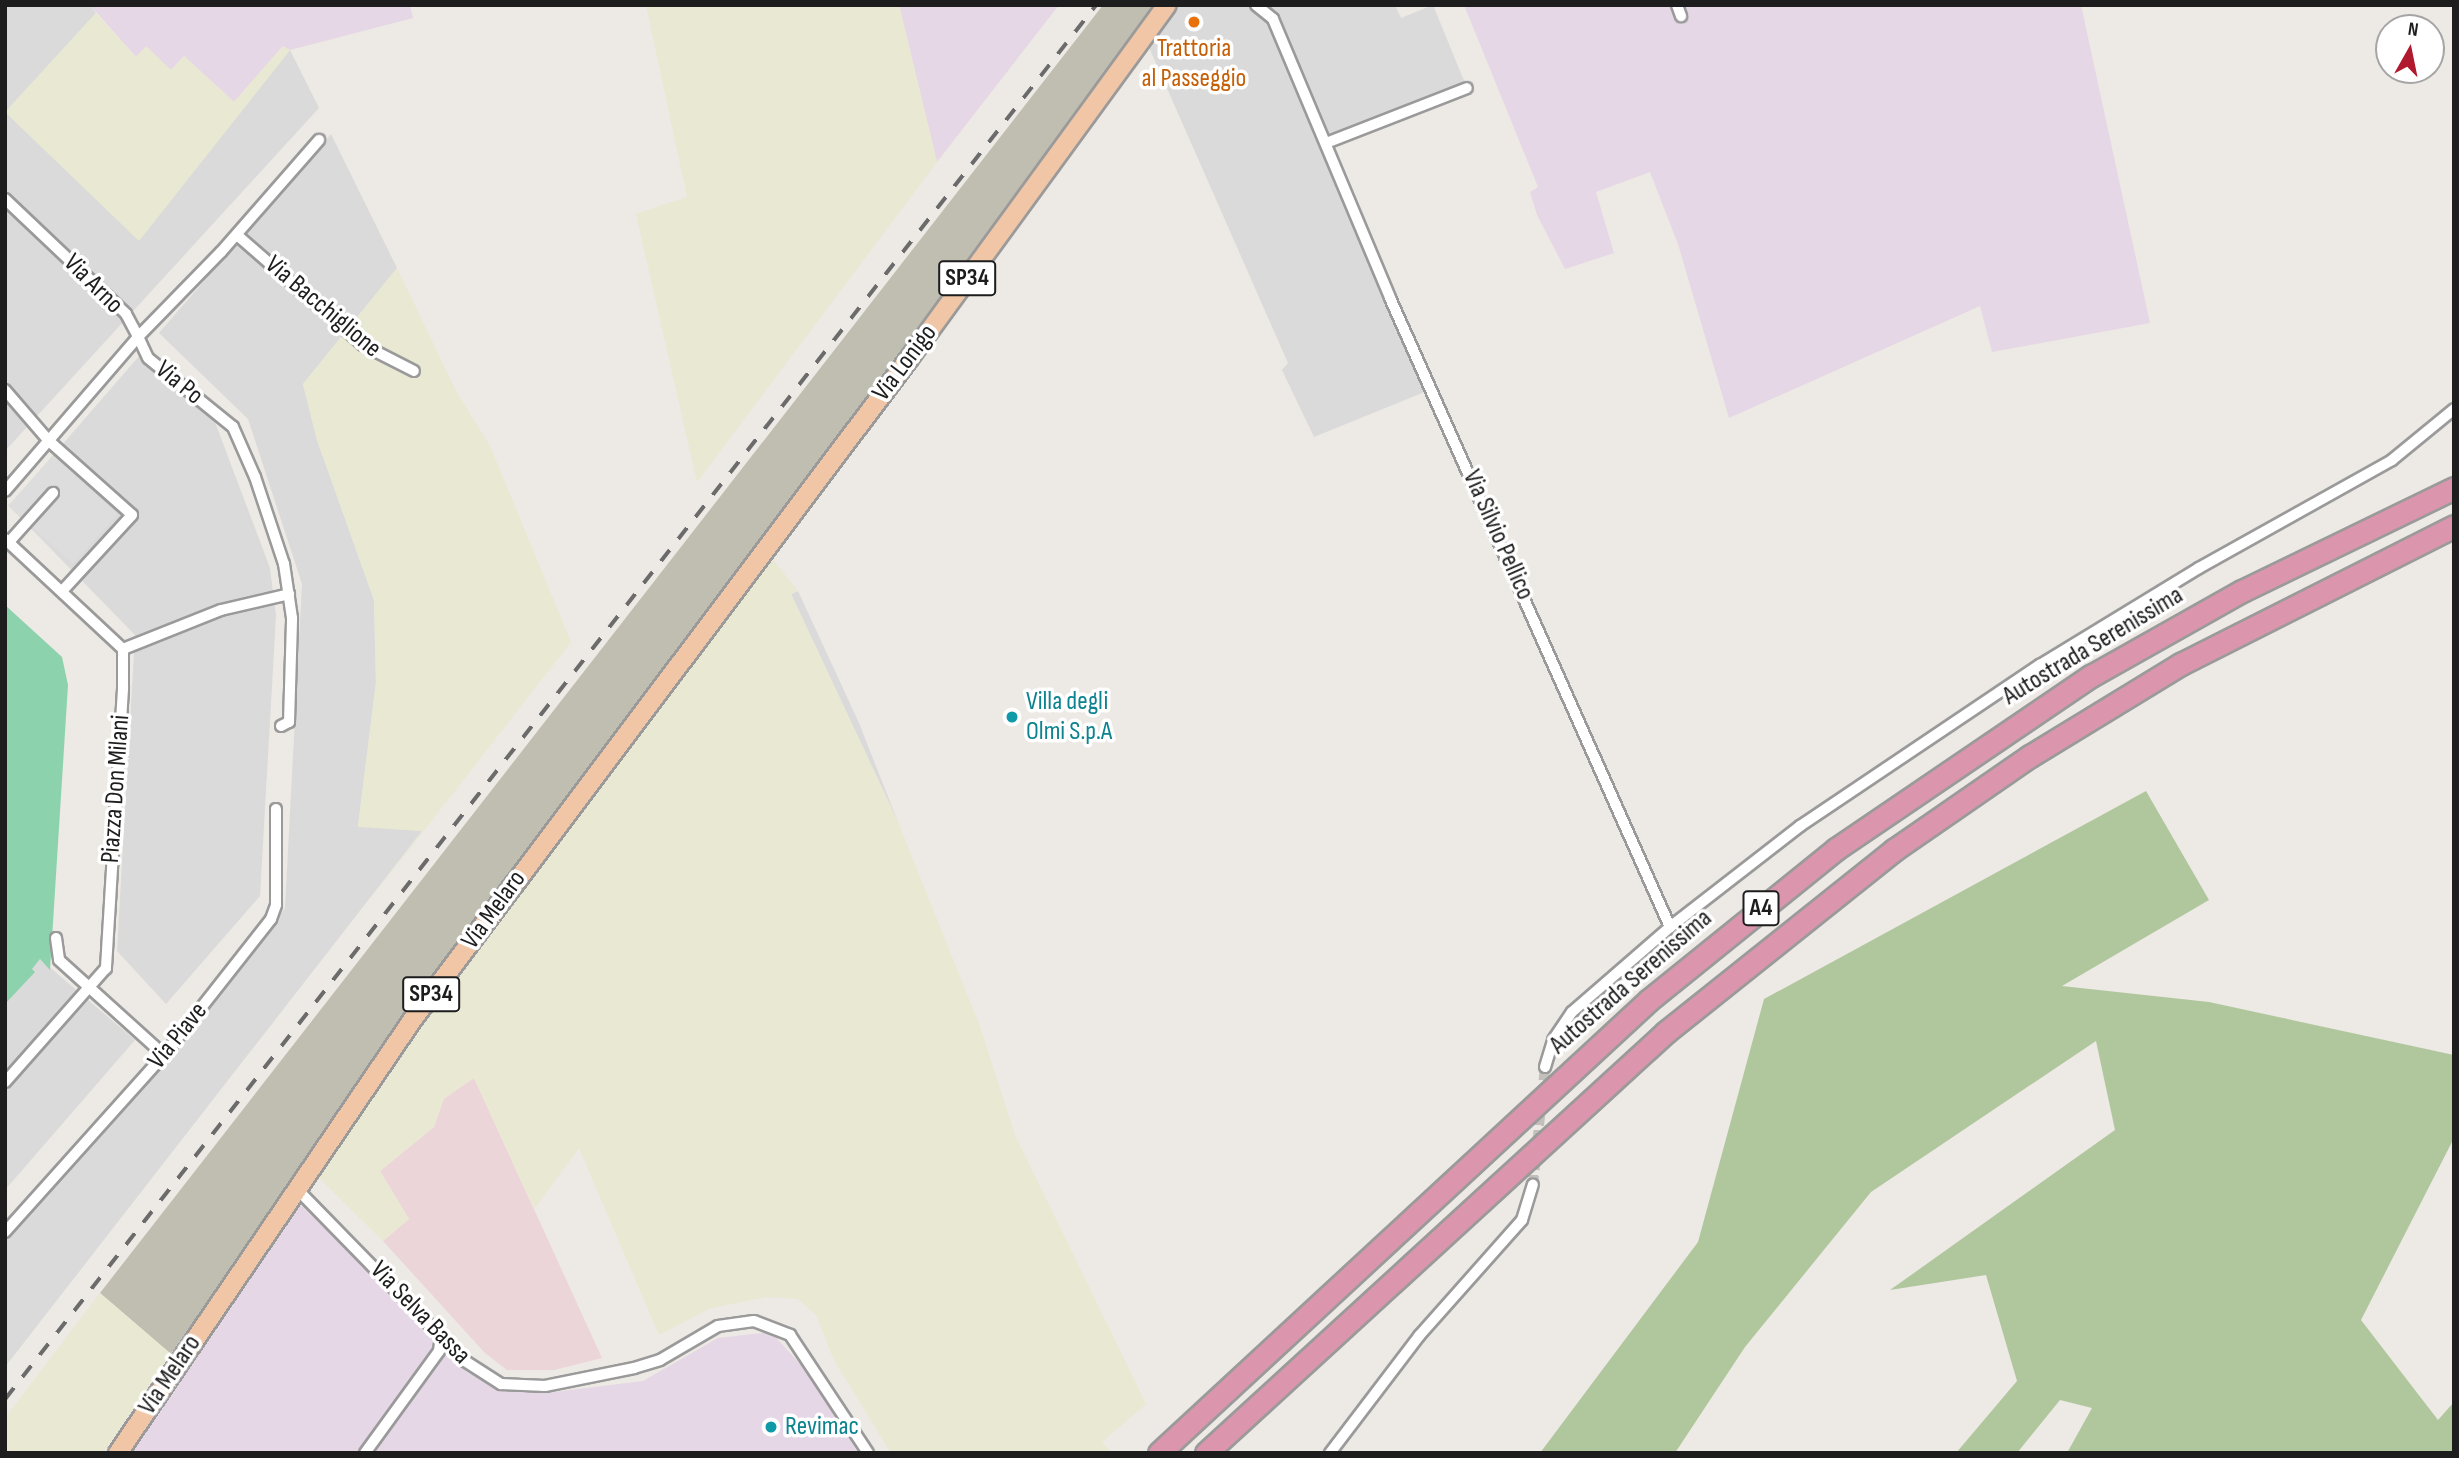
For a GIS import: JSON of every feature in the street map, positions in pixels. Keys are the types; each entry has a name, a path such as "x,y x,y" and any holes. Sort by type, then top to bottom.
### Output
{"highway":[{"name":"Autostrada Serenissima","path":"1159,1453 1629,1019 1809,869 1950,768 2091,676 2242,591 2454,488"},
{"name":"A4","path":"1206,1453 1666,1032 1894,850 2030,756 2181,664 2454,526"}],"main road":[{"name":"Via Lonigo","path":"764,549 1167,5"},
{"name":"Via Melaro","path":"118,1453 295,1187 437,986 764,549"}],"street":[{"name":"Via Silvio Pellico","path":"1256,5 1273,19 1670,927"},
{"path":"1325,143 1466,88"},
{"name":"Via Po","path":"281,726 289,722 289,594 284,564 233,428 148,358 138,337 237,235 319,140"},
{"name":"Via Arno","path":"5,199 126,314 138,337 5,491"},
{"name":"Via Bacchiglione","path":"237,235 363,345 414,371"},
{"path":"5,390 49,441 132,515 62,591"},
{"path":"1545,1067 1553,1040 1572,1012 1670,927 1878,771 2199,568 2392,460 2454,409"},
{"path":"53,493 7,540 122,649 221,610 289,594"},
{"name":"Piazza Don Milani","path":"5,1083 106,968 122,649"},
{"name":"Via Piave","path":"5,1232 164,1055 271,919 276,905 276,808"},
{"path":"56,938 59,960 92,987 164,1055"},
{"path":"1330,1453 1419,1336 1522,1220 1533,1185"},
{"name":"Via Selva Bassa","path":"295,1187 480,1373 501,1384 532,1386 634,1368 737,1321 775,1326 790,1335 807,1355 868,1453"},
{"path":"365,1453 439,1352 439,1332"}],"shaded area":[{"path":"5,5 90,5 96,13 6,112 139,240 290,50 319,108 5,451"},
{"path":"90,5 410,5 413,18 290,50 282,47 234,102 184,56 171,70 136,57"},
{"path":"899,5 1059,5 937,162"},
{"path":"1103,5 1157,5 658,677 320,1140 171,1354 100,1293"},
{"path":"1167,5 1395,5 1401,18 1433,5 1467,88 1326,143 1432,389 1314,437 1282,370 1288,363 1144,36"},
{"path":"1464,5 2081,5 2150,323 1992,352 1980,306 1729,418 1678,244 1650,172 1596,192 1614,253 1565,269 1537,215 1530,192 1538,187"},
{"path":"331,134 397,268 303,384 317,440 374,600 376,682 358,826 422,831 5,1367 5,1241 188,1037 285,908 302,584 248,419 159,333"},
{"path":"140,355 215,422 270,568 276,616 260,896 166,1004 117,951 135,635 9,506"},
{"path":"53,456 118,514 73,564 8,506"},
{"path":"798,591 859,723 898,822 791,594"},
{"path":"40,959 135,1040 5,1190 5,999"},
{"path":"474,1078 602,1358 554,1370 507,1370 485,1353 383,1241 409,1219 380,1171 434,1127 443,1099"},
{"path":"291,1196 385,1283 444,1352 467,1372 505,1392 554,1392 643,1381 718,1338 771,1332 809,1374 858,1453 115,1453"}],"green space":[{"path":"646,5 899,5 937,162 697,482 636,214 687,197"},
{"path":"96,13 136,57 146,46 171,70 184,56 234,102 283,46 290,50 139,241 5,112"},
{"path":"397,268 456,391 490,446 571,642 366,905 422,831 358,827 376,682 374,600 317,440 303,384"},
{"path":"769,555 798,591 791,594 898,822 979,1024 1015,1135 1146,1404 1102,1442 1112,1453 891,1453 834,1360 816,1315 798,1299 767,1297 711,1308 659,1335 579,1148 534,1209 474,1078 444,1099 434,1127 380,1171 409,1219 383,1241 310,1169"},
{"path":"5,605 62,657 68,685 50,970 40,959 32,969 35,972 5,1004"},
{"path":"2146,791 2209,900 2062,986 2209,1002 2454,1055 2454,1138 2361,1320 2438,1420 2454,1402 2454,1453 2067,1453 2092,1408 2060,1400 2017,1453 1956,1453 2017,1381 1986,1275 1890,1290 2115,1130 2096,1041 1871,1192 1745,1347 1675,1453 1540,1453 1698,1242 1764,999"},
{"path":"100,1293 171,1354 103,1453 5,1453 5,1418"}],"tunnel":[{"path":"1533,1185 1545,1067"}],"railway":[{"path":"5,1399 1096,5"}],"place":[{"name":"Trattoria al Passeggio","path":"1194,22"},
{"name":"Villa degli Olmi S.p.A","path":"1012,717"},
{"name":"Revimac","path":"771,1427"}]}
